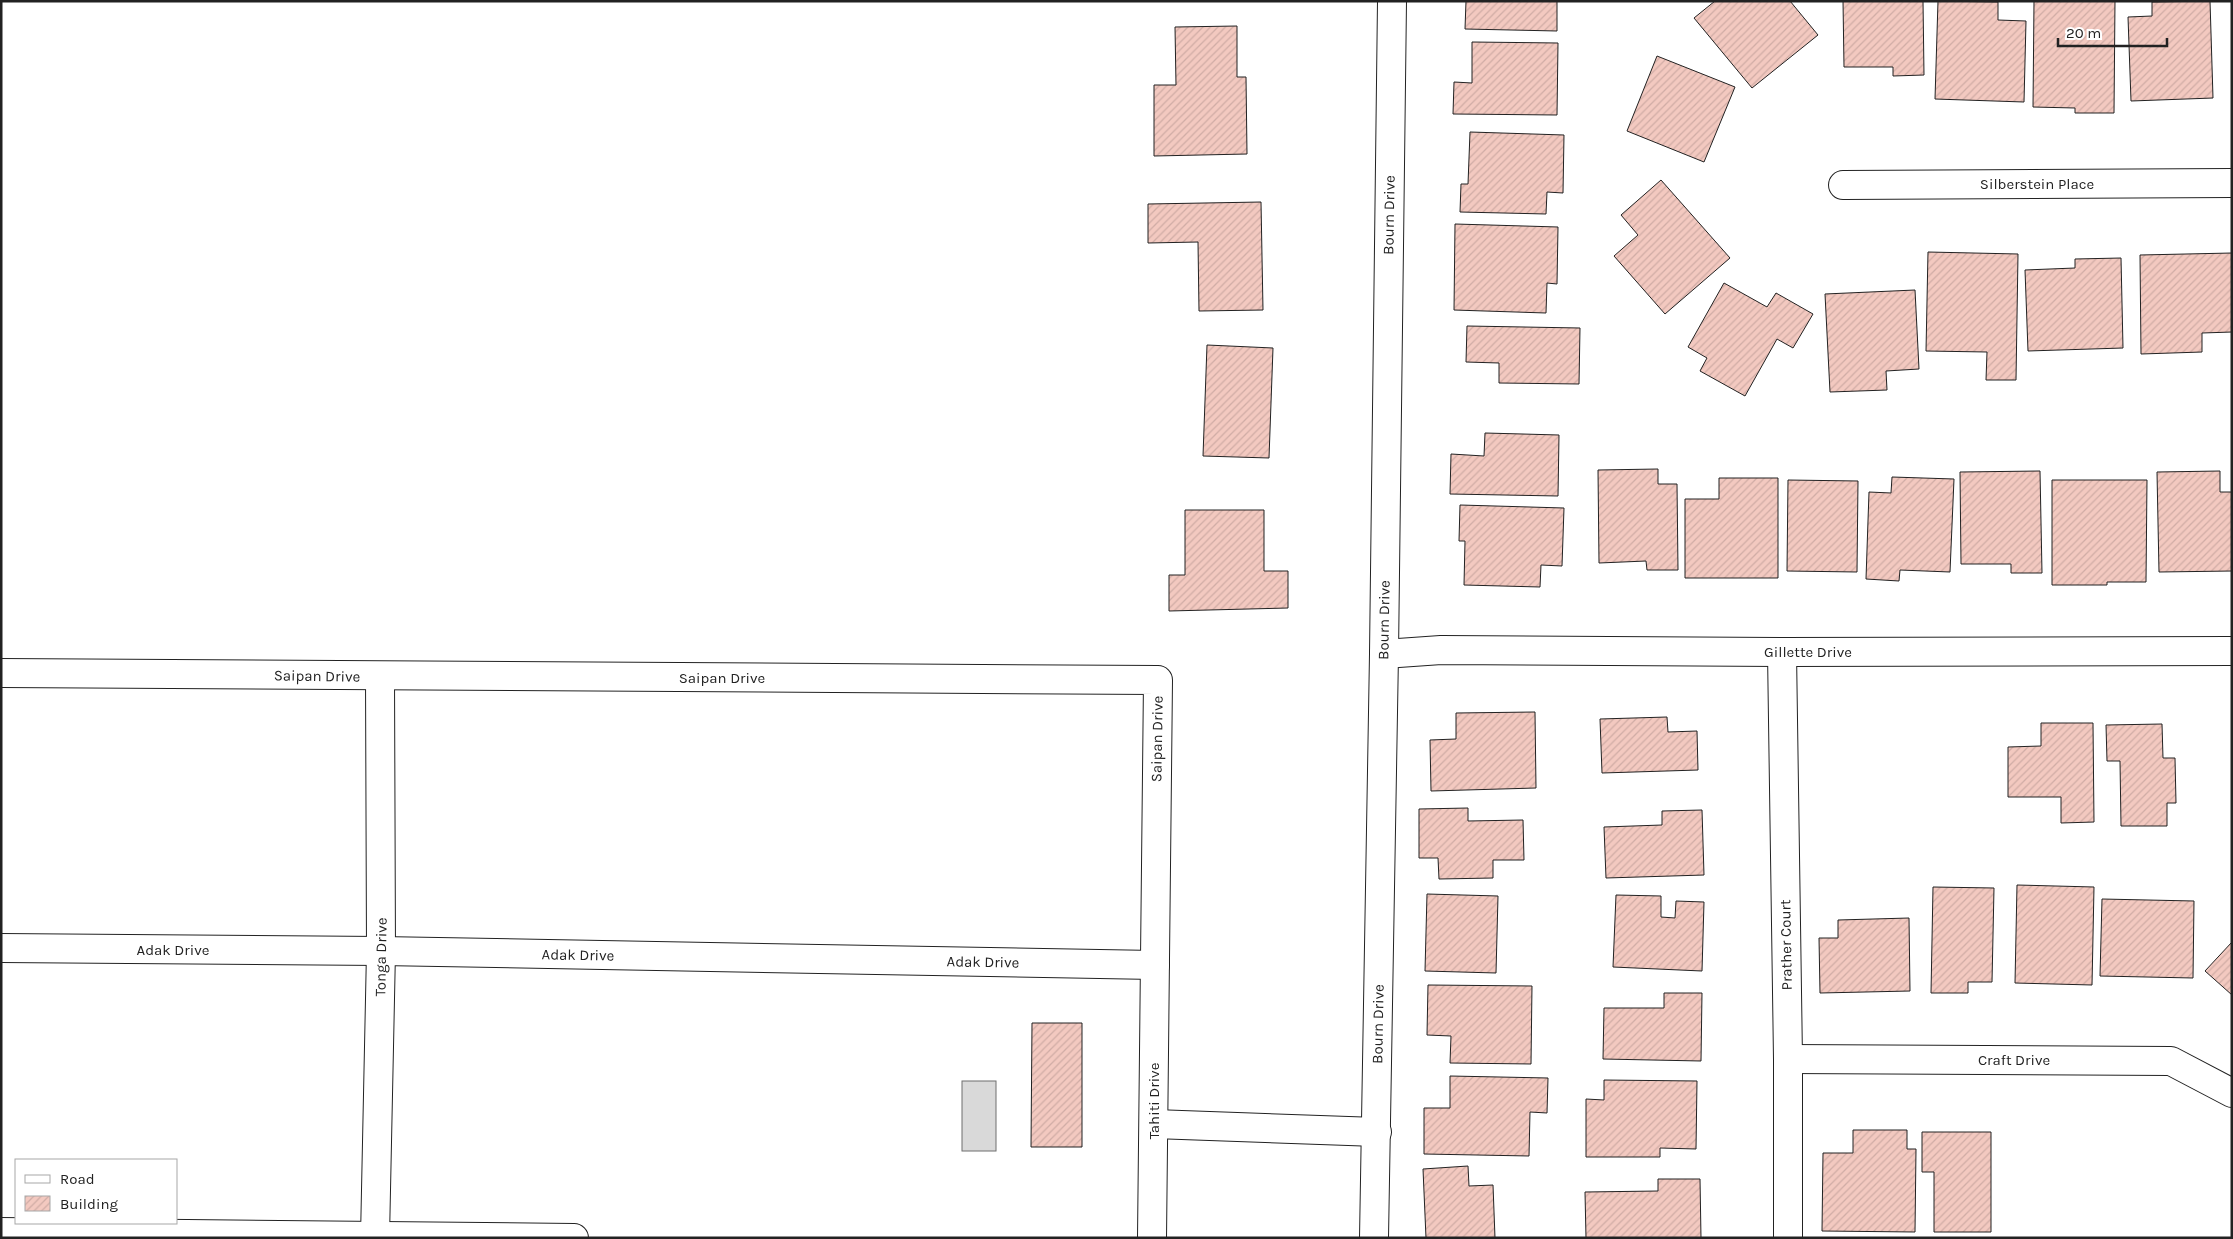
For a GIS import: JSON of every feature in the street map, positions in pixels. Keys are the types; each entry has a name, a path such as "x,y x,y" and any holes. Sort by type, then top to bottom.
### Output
{"street":[{"name":"Bourn Drive","path":"1374,1238 1384,654 1392,1"},
{"name":"Silberstein Place","path":"1843,184 2232,183"},
{"name":"Gillette Drive","path":"1384,654 1441,650 1782,652 2232,651"},
{"name":"Prather Court","path":"1782,652 1788,1059 1788,1238"},
{"name":"Saipan Drive","path":"1,673 1158,680 1155,965"},
{"name":"Tonga Drive","path":"375,1236 381,952 380,676"},
{"name":"Adak Drive","path":"1,948 381,952 1155,965"},
{"name":"Tahiti Drive","path":"1152,1238 1155,965"},
{"name":"Craft Drive","path":"1788,1059 2171,1061 2232,1093"},
{"path":"1154,1124 1377,1132"},
{"path":"1,1232 574,1238"}],"shaded area":[{"path":"962,1081 996,1081 996,1151 962,1151"}],"building":[{"path":"1466,1 1557,1 1557,31 1465,29"},
{"path":"1715,1 1790,1 1818,35 1752,88 1694,18"},
{"path":"1843,1 1923,1 1924,75 1893,76 1893,67 1844,67"},
{"path":"1938,1 1998,2 1998,20 2026,21 2024,102 1935,99"},
{"path":"2034,1 2115,1 2114,113 2075,113 2075,108 2033,107"},
{"path":"2210,1 2213,98 2131,101 2128,17 2152,16 2152,2"},
{"path":"1237,26 1237,77 1246,77 1247,154 1154,156 1154,85 1176,85 1175,27"},
{"path":"1472,42 1558,43 1557,115 1453,114 1454,82 1472,83"},
{"path":"1657,56 1735,87 1704,162 1627,131"},
{"path":"1470,132 1564,135 1563,193 1547,192 1546,214 1460,212 1461,184 1468,184"},
{"path":"1661,180 1730,258 1665,314 1614,256 1638,235 1621,215"},
{"path":"1261,202 1263,310 1199,311 1198,242 1148,243 1148,204"},
{"path":"1455,224 1558,227 1557,284 1547,283 1546,313 1454,310"},
{"path":"1928,252 2018,254 2016,380 1986,380 1987,352 1926,351"},
{"path":"2232,253 2232,332 2202,333 2202,352 2141,354 2140,255"},
{"path":"2121,258 2123,348 2028,351 2025,270 2075,268 2075,259"},
{"path":"1724,283 1767,307 1776,293 1813,314 1793,348 1777,339 1745,396 1700,371 1707,358 1688,347"},
{"path":"1915,290 1919,369 1886,371 1887,390 1830,392 1825,294"},
{"path":"1467,326 1580,328 1579,384 1499,383 1499,363 1466,362"},
{"path":"1207,345 1273,348 1269,458 1203,456"},
{"path":"1485,433 1559,435 1558,496 1450,494 1451,454 1484,456"},
{"path":"1658,469 1658,484 1677,484 1678,570 1647,570 1646,561 1599,563 1598,470"},
{"path":"2040,471 2042,573 2011,573 2011,564 1961,564 1960,472"},
{"path":"2220,471 2220,492 2232,492 2232,571 2159,572 2157,472"},
{"path":"1892,477 1954,479 1950,572 1900,570 1899,581 1866,579 1869,492 1891,493"},
{"path":"1719,478 1778,478 1778,578 1685,578 1685,499 1719,499"},
{"path":"1788,480 1858,481 1857,572 1787,571"},
{"path":"2052,480 2147,480 2146,582 2107,582 2107,585 2052,585"},
{"path":"1460,505 1564,508 1562,566 1541,565 1540,587 1464,585 1465,541 1459,541"},
{"path":"1185,510 1264,510 1264,571 1288,571 1288,608 1169,611 1169,575 1185,575"},
{"path":"1535,712 1536,788 1431,791 1430,740 1456,739 1456,713"},
{"path":"1667,717 1668,732 1697,731 1698,770 1602,773 1600,719"},
{"path":"2041,723 2093,723 2094,822 2061,823 2061,797 2008,797 2008,747 2041,746"},
{"path":"2162,724 2163,758 2175,758 2176,803 2167,803 2167,826 2121,826 2120,761 2107,761 2106,725"},
{"path":"1468,808 1468,821 1523,820 1524,860 1493,860 1493,878 1439,879 1438,858 1419,858 1419,809"},
{"path":"1702,810 1704,875 1606,878 1604,827 1662,825 1662,811"},
{"path":"2017,885 2094,887 2092,985 2015,983"},
{"path":"1933,887 1994,888 1992,982 1968,982 1968,993 1931,993"},
{"path":"1427,894 1498,896 1496,973 1425,971"},
{"path":"1616,895 1661,896 1661,917 1675,918 1676,901 1704,902 1702,971 1613,967"},
{"path":"2102,899 2194,901 2193,978 2100,976"},
{"path":"1909,918 1910,991 1820,993 1819,938 1838,938 1838,920"},
{"path":"2232,942 2232,995 2205,971"},
{"path":"1428,985 1532,986 1531,1064 1450,1063 1451,1036 1427,1035"},
{"path":"1664,993 1702,993 1701,1061 1603,1059 1604,1008 1664,1008"},
{"path":"1032,1023 1082,1023 1082,1147 1031,1147"},
{"path":"1450,1076 1548,1078 1547,1113 1530,1112 1529,1156 1424,1154 1424,1108 1450,1108"},
{"path":"1604,1080 1697,1081 1696,1149 1660,1148 1660,1157 1586,1157 1586,1099 1604,1100"},
{"path":"1853,1130 1907,1130 1907,1149 1916,1149 1915,1232 1822,1231 1823,1153 1853,1153"},
{"path":"1922,1132 1991,1132 1991,1232 1934,1232 1934,1172 1922,1172"},
{"path":"1468,1166 1469,1186 1493,1185 1495,1238 1426,1238 1423,1169"},
{"path":"1658,1179 1700,1179 1701,1238 1586,1238 1585,1192 1658,1191"}]}
